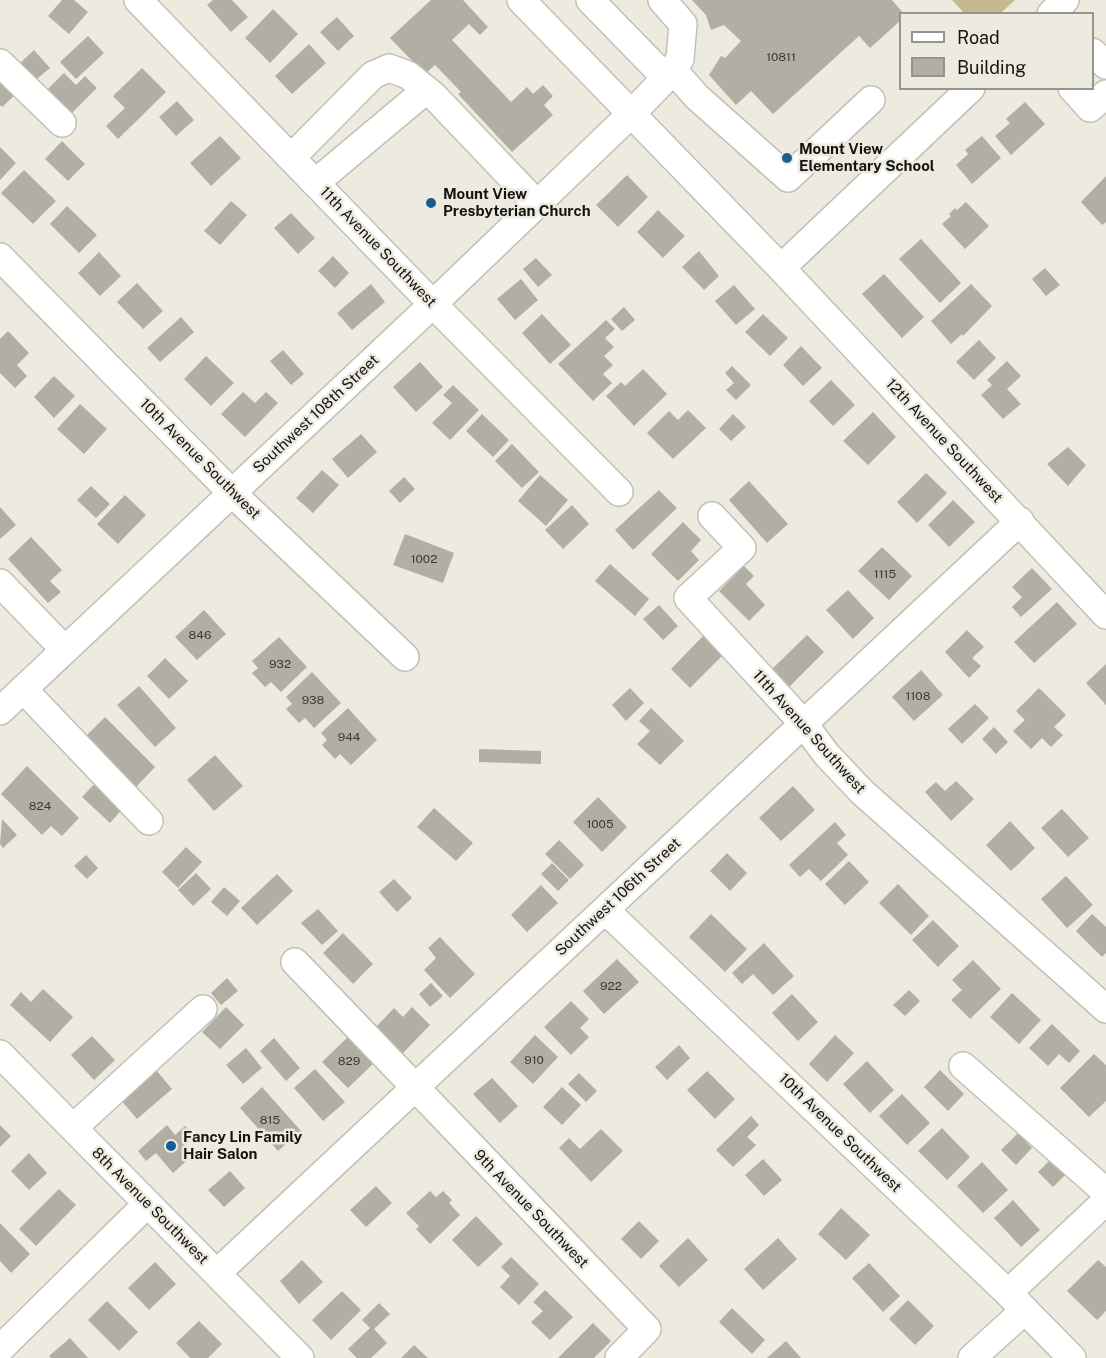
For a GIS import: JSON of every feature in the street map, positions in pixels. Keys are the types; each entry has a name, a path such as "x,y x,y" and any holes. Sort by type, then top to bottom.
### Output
{"street":[{"name":"11th Avenue Southwest","path":"138,0 619,492"},
{"name":"12th Avenue Southwest","path":"521,0 781,268 1106,615"},
{"path":"590,0 669,74 788,178 871,100"},
{"path":"663,0 683,24 680,59 669,74"},
{"path":"1052,12 1065,0"},
{"path":"1094,54 1106,65"},
{"path":"0,63 63,123"},
{"path":"291,158 373,75 389,68 408,75 426,90 537,204"},
{"name":"Southwest 108th Street","path":"0,711 433,304 631,114 669,74"},
{"path":"315,183 426,90"},
{"path":"781,268 969,90"},
{"path":"1074,90 1090,108 1106,94"},
{"name":"10th Avenue Southwest","path":"0,257 232,493 405,657"},
{"name":"11th Avenue Southwest","path":"712,516 742,548 688,598 803,723 827,755 862,792 1106,1009"},
{"name":"Southwest 106th Street","path":"217,1273 1020,521"},
{"path":"0,583 65,650"},
{"path":"23,689 149,821"},
{"name":"10th Avenue Southwest","path":"605,910 1017,1302 1072,1358"},
{"name":"9th Avenue Southwest","path":"295,962 647,1329 619,1358"},
{"path":"73,1128 204,1009"},
{"name":"8th Avenue Southwest","path":"0,1054 300,1358"},
{"path":"963,1066 1106,1192"},
{"path":"972,1358 1017,1302 1106,1201"},
{"path":"0,1349 147,1204"}],"shaded area":[{"path":"952,0 1015,0 1002,12 963,12"}],"building":[{"path":"62,0 74,0 88,12 69,34 48,16"},
{"path":"213,0 232,0 248,17 231,32 207,5"},
{"path":"431,0 463,0 488,27 480,35 469,24 452,40 511,102 527,87 533,94 543,85 553,96 544,105 553,115 512,152 458,94 461,92 435,65 425,74 390,38"},
{"path":"692,0 892,0 902,12 899,12 899,22 870,48 859,36 773,114 751,91 736,105 709,75 721,56 725,58 741,41 724,25 711,30 706,15"},
{"path":"273,9 298,34 270,63 245,38"},
{"path":"337,17 354,36 338,51 320,32"},
{"path":"88,36 104,53 76,79 60,62"},
{"path":"309,44 326,63 292,94 275,76"},
{"path":"34,50 50,68 33,82 18,65"},
{"path":"142,68 166,92 118,139 106,126 125,108 113,96"},
{"path":"64,73 76,85 85,76 97,88 68,117 45,92"},
{"path":"0,81 17,93 2,107 0,105"},
{"path":"177,101 194,120 176,136 159,117"},
{"path":"1025,102 1045,124 1011,155 995,136 1010,123 1006,119"},
{"path":"220,136 241,158 211,186 190,163"},
{"path":"982,136 1001,158 972,184 956,165 968,154 965,150"},
{"path":"62,141 85,164 68,181 45,159"},
{"path":"0,147 16,163 0,180"},
{"path":"24,170 56,201 33,224 1,193"},
{"path":"627,175 648,197 618,227 596,205"},
{"path":"1106,176 1106,222 1102,225 1081,202"},
{"path":"231,201 247,215 220,245 204,231"},
{"path":"966,202 989,226 965,249 942,224 951,216 949,214 955,208 957,210"},
{"path":"67,206 97,235 79,253 50,224"},
{"path":"658,210 685,236 663,258 637,232"},
{"path":"291,213 315,238 298,254 274,228"},
{"path":"921,239 961,283 940,303 899,259"},
{"path":"699,251 719,276 704,290 682,267"},
{"path":"99,252 121,276 100,296 78,273"},
{"path":"333,256 349,273 335,288 318,271"},
{"path":"536,258 552,275 538,287 523,269"},
{"path":"1045,268 1060,285 1046,296 1032,279"},
{"path":"884,274 924,317 902,338 862,294"},
{"path":"521,279 538,300 515,320 497,299"},
{"path":"137,283 163,311 143,329 117,302"},
{"path":"371,284 385,302 352,330 337,313"},
{"path":"971,284 992,306 963,336 962,334 951,344 931,321"},
{"path":"734,285 755,309 736,325 715,301"},
{"path":"624,307 635,320 622,331 611,319"},
{"path":"542,314 571,345 550,364 522,333"},
{"path":"763,314 788,338 770,356 745,332"},
{"path":"181,317 194,332 160,362 147,348"},
{"path":"606,320 615,329 605,338 614,347 604,356 613,365 603,374 612,383 593,401 558,364"},
{"path":"8,331 29,353 17,365 27,376 15,388 0,373 0,339"},
{"path":"979,340 996,358 974,380 956,362"},
{"path":"801,346 822,368 803,386 783,365"},
{"path":"283,350 304,374 291,385 270,361"},
{"path":"206,356 234,383 211,406 184,379"},
{"path":"1007,361 1021,376 1007,389 1021,404 1003,419 981,395 992,385 987,380"},
{"path":"420,362 443,387 416,412 393,387"},
{"path":"732,366 751,385 736,400 726,390 734,383 725,373"},
{"path":"643,369 667,394 634,426 606,396 621,382 625,386"},
{"path":"54,376 75,396 54,418 34,397"},
{"path":"831,380 855,405 833,426 809,401"},
{"path":"453,385 479,410 450,440 432,423 452,403 443,395"},
{"path":"243,392 255,403 266,392 278,403 245,437 221,414"},
{"path":"80,404 107,429 84,454 57,429"},
{"path":"688,410 706,428 673,459 647,433 669,411 678,420"},
{"path":"873,412 896,437 868,465 843,441"},
{"path":"482,414 509,440 493,457 466,431"},
{"path":"733,414 746,427 731,441 719,429"},
{"path":"361,434 377,452 348,478 332,459"},
{"path":"512,444 539,472 522,488 495,461"},
{"path":"1068,447 1086,465 1068,486 1047,464"},
{"path":"322,470 339,485 313,513 296,498"},
{"path":"926,473 947,493 917,523 897,502"},
{"path":"540,475 568,500 546,526 518,501"},
{"path":"404,477 415,489 400,503 389,491"},
{"path":"749,481 788,524 767,543 729,500"},
{"path":"91,486 110,504 96,518 77,500"},
{"path":"659,490 677,508 633,550 615,530"},
{"path":"125,495 146,515 118,544 97,524"},
{"path":"953,500 975,522 949,547 928,525"},
{"path":"572,505 589,524 563,549 545,530"},
{"path":"0,507 16,525 0,539"},
{"path":"683,522 701,540 691,551 699,560 678,581 651,554"},
{"path":"405,534 454,553 443,583 393,565"},
{"path":"31,537 62,570 50,581 61,592 48,603 8,559"},
{"path":"882,547 912,576 889,600 858,571"},
{"path":"610,564 649,599 635,616 595,581"},
{"path":"744,566 754,576 746,584 765,605 749,621 719,591"},
{"path":"1032,568 1052,589 1021,617 1012,607 1022,597 1012,587"},
{"path":"848,590 874,618 853,639 826,610"},
{"path":"1057,602 1077,624 1034,663 1014,642"},
{"path":"659,605 678,626 663,640 643,619"},
{"path":"204,610 226,634 197,660 175,637"},
{"path":"967,630 984,647 972,658 981,666 969,678 945,652"},
{"path":"807,635 824,652 789,687 772,669"},
{"path":"703,636 723,655 690,688 671,669"},
{"path":"279,637 307,667 281,692 271,682 265,687 252,673 258,668 252,661"},
{"path":"165,658 188,681 169,699 147,676"},
{"path":"1106,664 1106,705 1086,683"},
{"path":"921,670 943,695 914,721 892,697"},
{"path":"312,672 341,703 314,728 305,718 299,723 286,709 292,704 286,697"},
{"path":"139,686 176,728 155,747 117,705"},
{"path":"630,688 644,703 626,721 612,705"},
{"path":"1039,688 1066,715 1054,727 1063,735 1051,747 1042,738 1031,749 1013,731 1025,720 1016,711"},
{"path":"975,704 989,718 962,744 948,729"},
{"path":"348,708 377,740 351,765 340,754 335,759 322,745 327,740 321,733"},
{"path":"651,708 684,741 660,765 637,744 650,731 639,721"},
{"path":"105,717 155,767 136,787 86,736"},
{"path":"994,727 1008,742 996,754 982,739"},
{"path":"479,749 541,751 541,764 479,762"},
{"path":"215,755 243,786 214,811 187,780"},
{"path":"27,766 79,818 62,836 51,826 42,835 1,794"},
{"path":"99,779 126,805 110,823 82,797"},
{"path":"956,781 974,799 951,821 925,792 936,782 945,791"},
{"path":"793,786 815,810 781,841 759,818"},
{"path":"598,797 627,827 602,852 573,822"},
{"path":"434,808 473,843 456,861 417,827"},
{"path":"1062,809 1089,838 1068,857 1041,828"},
{"path":"2,819 17,835 3,848 0,844"},
{"path":"1010,821 1035,848 1011,871 986,845"},
{"path":"835,822 846,835 837,843 848,855 821,881 809,869 800,877 789,865"},
{"path":"559,840 584,865 570,879 545,854"},
{"path":"186,847 202,862 178,888 162,872"},
{"path":"727,853 747,873 730,891 710,871"},
{"path":"86,855 98,868 87,879 74,866"},
{"path":"849,861 869,882 845,905 825,884"},
{"path":"552,863 569,880 558,891 541,874"},
{"path":"196,873 211,889 193,906 178,890"},
{"path":"277,874 293,891 257,925 241,908"},
{"path":"1066,876 1093,905 1067,928 1041,899"},
{"path":"394,879 412,898 397,912 379,892"},
{"path":"898,884 929,916 911,935 879,903"},
{"path":"541,885 558,903 527,932 511,915"},
{"path":"224,887 240,901 227,916 211,902"},
{"path":"318,909 338,931 322,945 301,923"},
{"path":"711,914 747,949 725,972 689,937"},
{"path":"1092,914 1106,927 1106,953 1102,957 1076,931"},
{"path":"933,920 959,946 938,967 912,940"},
{"path":"343,933 373,964 353,984 323,953"},
{"path":"440,937 475,974 450,998 424,970 436,958 428,948"},
{"path":"764,943 794,976 773,995 753,974 742,984 732,973"},
{"path":"617,959 639,982 604,1014 583,991"},
{"path":"973,960 1001,989 970,1019 951,1000 962,990 952,980"},
{"path":"227,978 238,991 221,1005 211,993"},
{"path":"431,983 443,996 430,1007 419,994"},
{"path":"43,989 73,1017 50,1042 10,1005 21,992 31,1002"},
{"path":"909,990 920,1001 905,1016 893,1005"},
{"path":"1012,993 1041,1020 1019,1044 990,1017"},
{"path":"792,994 818,1022 798,1041 772,1013"},
{"path":"571,1001 589,1019 580,1028 589,1037 571,1055 544,1027"},
{"path":"226,1007 244,1025 220,1049 202,1032"},
{"path":"412,1007 430,1025 402,1054 375,1028 394,1008 403,1017"},
{"path":"1052,1024 1080,1051 1069,1063 1059,1054 1048,1066 1029,1048"},
{"path":"351,1034 376,1061 348,1088 322,1062"},
{"path":"535,1035 558,1057 533,1084 510,1062"},
{"path":"835,1035 854,1053 827,1082 809,1064"},
{"path":"92,1036 115,1060 94,1080 71,1055"},
{"path":"274,1038 300,1068 286,1081 260,1051"},
{"path":"679,1045 690,1058 667,1080 655,1067"},
{"path":"246,1048 262,1068 243,1084 226,1065"},
{"path":"1094,1054 1106,1065 1106,1101 1089,1117 1060,1088"},
{"path":"867,1061 894,1090 870,1113 843,1084"},
{"path":"315,1069 345,1102 323,1121 294,1088"},
{"path":"156,1070 172,1089 137,1119 121,1100"},
{"path":"940,1070 964,1094 948,1111 924,1087"},
{"path":"707,1071 735,1099 715,1119 687,1090"},
{"path":"579,1073 597,1091 586,1102 568,1084"},
{"path":"492,1078 518,1106 500,1123 473,1094"},
{"path":"262,1087 301,1131 278,1151 240,1108"},
{"path":"562,1087 581,1105 562,1125 543,1107"},
{"path":"902,1094 930,1123 907,1145 879,1116"},
{"path":"751,1116 759,1125 747,1137 756,1145 733,1167 716,1150"},
{"path":"0,1125 11,1136 0,1147"},
{"path":"167,1125 175,1135 185,1126 194,1136 184,1145 193,1155 173,1173 156,1153 146,1161 138,1151"},
{"path":"942,1128 970,1157 947,1180 918,1151"},
{"path":"601,1129 623,1151 591,1182 559,1148 569,1138 580,1149"},
{"path":"1018,1133 1032,1148 1016,1165 1001,1150"},
{"path":"29,1153 47,1173 29,1190 11,1171"},
{"path":"763,1159 782,1180 764,1196 745,1175"},
{"path":"1051,1159 1066,1174 1053,1187 1038,1172"},
{"path":"982,1162 1008,1190 983,1213 957,1186"},
{"path":"230,1171 245,1188 224,1207 208,1190"},
{"path":"376,1186 392,1203 366,1227 350,1210"},
{"path":"59,1189 76,1205 36,1246 19,1229"},
{"path":"430,1191 436,1197 443,1191 452,1200 449,1203 460,1215 430,1244 416,1229 419,1226 406,1213"},
{"path":"1013,1200 1040,1230 1021,1247 994,1218"},
{"path":"841,1208 870,1235 846,1260 818,1234"},
{"path":"476,1216 503,1244 478,1267 452,1240"},
{"path":"639,1221 659,1241 641,1259 621,1239"},
{"path":"0,1223 30,1254 11,1273 0,1261"},
{"path":"688,1238 708,1260 679,1287 659,1266"},
{"path":"778,1238 797,1259 763,1290 744,1269"},
{"path":"511,1257 539,1284 519,1305 500,1287 510,1276 501,1267"},
{"path":"302,1260 323,1282 299,1304 280,1281"},
{"path":"1098,1260 1106,1267 1106,1311 1097,1320 1067,1291"},
{"path":"155,1262 176,1284 149,1310 128,1288"},
{"path":"869,1263 900,1296 883,1312 852,1278"},
{"path":"545,1290 573,1317 550,1340 531,1322 543,1311 533,1302"},
{"path":"342,1291 361,1310 331,1340 312,1320"},
{"path":"908,1300 934,1326 915,1345 889,1319"},
{"path":"107,1301 138,1332 119,1351 88,1320"},
{"path":"379,1303 390,1314 374,1329 387,1343 371,1358 357,1358 348,1349 370,1328 362,1320"},
{"path":"732,1308 765,1340 752,1354 719,1322"},
{"path":"199,1321 222,1344 208,1358 190,1358 176,1343"},
{"path":"593,1323 611,1341 594,1358 558,1358"},
{"path":"70,1338 88,1358 51,1358 49,1356"},
{"path":"786,1341 801,1358 767,1358"},
{"path":"414,1345 428,1358 401,1358"}],"place":[{"name":"Mount View Elementary School","path":"787,158"},
{"name":"Mount View Presbyterian Church","path":"431,203"},
{"name":"Fancy Lin Family Hair Salon","path":"171,1146"}]}
